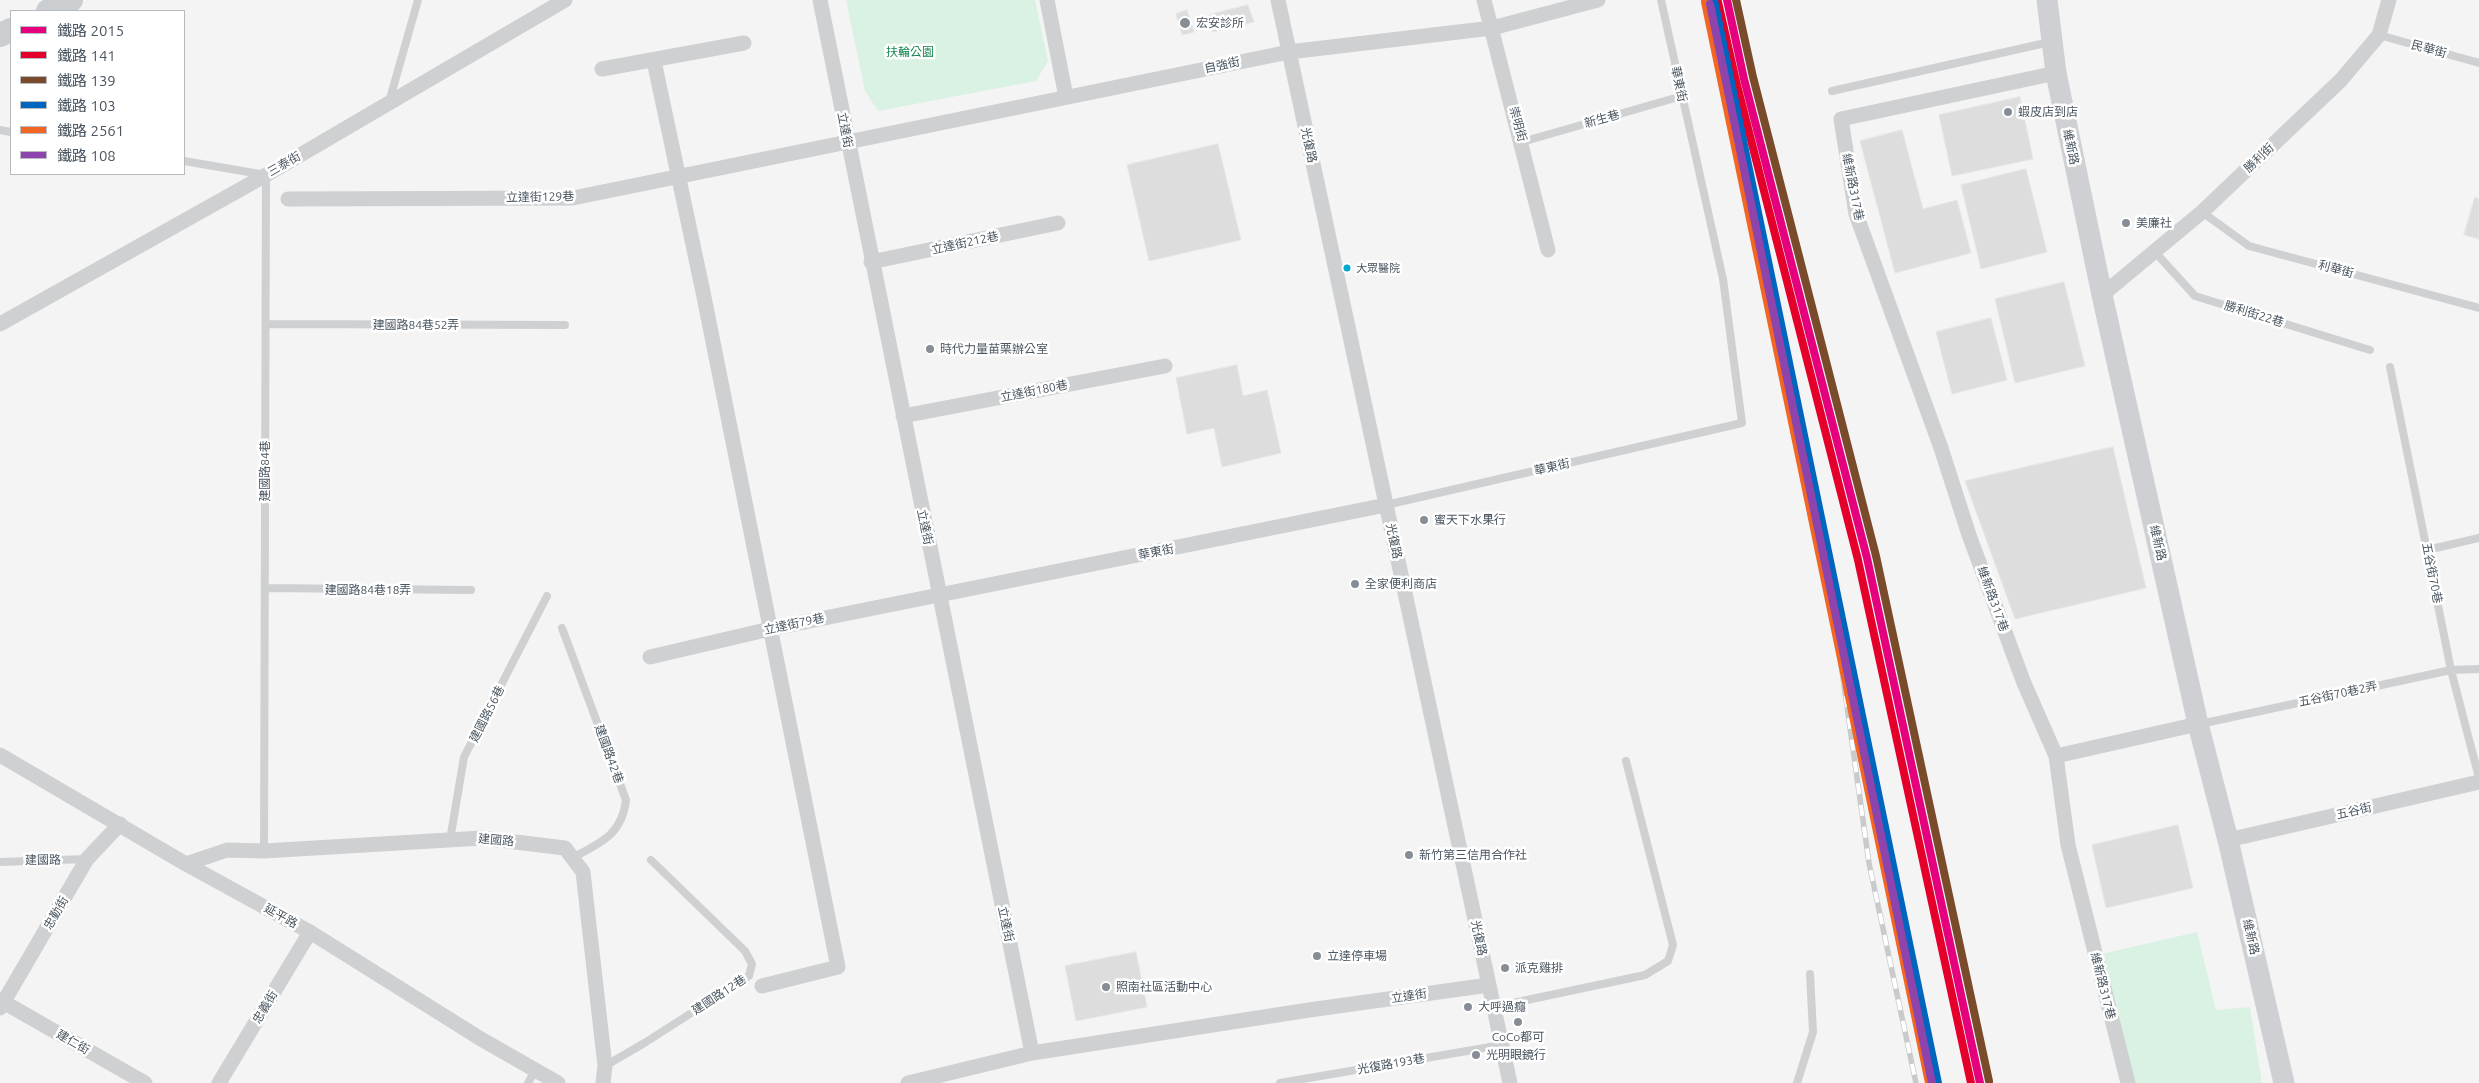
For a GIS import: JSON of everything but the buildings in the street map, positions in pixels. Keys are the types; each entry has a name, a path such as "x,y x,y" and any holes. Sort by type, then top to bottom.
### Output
{"main road":[{"path":"50,10 71,0"}],"street":[{"name":"三泰街","path":"0,324 266,175 564,0"},
{"name":"立達街","path":"820,0 847,143 1032,1053"},
{"path":"1047,0 1066,97"},
{"name":"光復路","path":"1278,0 1510,1083"},
{"name":"崇明街","path":"1484,0 1522,142 1548,250"},
{"name":"自強街","path":"847,143 1289,52 1492,28 1598,0"},
{"name":"維新路","path":"2047,0 2056,73 2102,296 2198,724 2228,840 2284,1083"},
{"name":"勝利街","path":"2102,296 2202,212 2341,80 2378,35 2389,0"},
{"path":"602,69 744,43"},
{"path":"654,61 838,967 762,986"},
{"name":"維新路317巷","path":"2056,73 1841,119 1856,214 2024,683 2056,756 2068,845 2128,1083"},
{"name":"立達街129巷","path":"288,199 573,198 847,143"},
{"name":"立達街212巷","path":"871,262 1058,223"},
{"name":"立達街180巷","path":"903,416 1166,366"},
{"name":"華東街","path":"939,594 1386,506"},
{"name":"立達街79巷","path":"650,657 770,629 939,594"},
{"path":"2056,756 2198,724"},
{"name":"延平路","path":"0,754 186,864 310,932 532,1077 558,1083"},
{"name":"五谷街","path":"2228,840 2479,782"},
{"name":"忠勤街","path":"1,1004 87,859 120,824"},
{"name":"建國路","path":"186,864 227,850 264,851 482,838 565,848 572,858"},
{"path":"572,858 583,872 605,1066 603,1083"},
{"name":"忠義街","path":"220,1083 310,932"},
{"name":"立達街","path":"908,1083 1032,1053 1309,1010 1489,985"},
{"name":"建仁街","path":"1,1004 145,1083"}],"lane":[{"path":"389,103 418,0"},
{"name":"華東街","path":"1386,506 1742,424 1723,280 1661,0"},
{"name":"民華街","path":"2378,35 2479,62"},
{"path":"1832,91 2052,42"},
{"name":"新生巷","path":"1522,142 1682,96"},
{"path":"185,161 266,175"},
{"name":"建國路84巷","path":"264,851 266,175"},
{"name":"利華街","path":"2202,212 2248,246 2479,308"},
{"name":"勝利街22巷","path":"2155,252 2195,296 2370,350"},
{"name":"建國路84巷52弄","path":"266,324 565,325"},
{"name":"五谷街70巷","path":"2390,366 2451,670 2479,778"},
{"path":"2427,550 2479,538"},
{"name":"建國路84巷18弄","path":"265,588 470,590"},
{"name":"建國路56巷","path":"450,840 464,757 548,596"},
{"name":"建國路42巷","path":"562,628 626,800 624,816 609,839 572,858"},
{"name":"五谷街70巷2弄","path":"2198,724 2451,670 2479,669"},
{"path":"1494,1007 1645,975 1668,961 1673,946 1626,761"},
{"name":"建國路","path":"0,862 87,859"},
{"name":"建國路12巷","path":"605,1066 749,976 752,964 745,951 651,860"},
{"path":"1797,1083 1813,1032 1810,974"},
{"name":"光復路193巷","path":"1280,1083 1304,1081 1502,1045"}],"green space":[{"name":"扶輪公園","path":"846,0 1035,0 1048,61 1036,81 878,111 865,91"},
{"path":"2197,932 2216,1010 2250,1007 2262,1083 2133,1083 2102,954"}],"railway":[{"path":"1818,500 1869,863 1916,1083"}],"rail line":[{"name":"103","path":"1714,0 1938,1083"},
{"name":"2015","path":"1727,0 1744,79 1867,558 1980,1083"},
{"name":"139","path":"1736,0 1753,77 1876,556 1989,1081"},
{"name":"2561","path":"1705,2 1929,1083"},
{"name":"141","path":"1718,2 1736,81 1858,560 1971,1083"},
{"name":"108","path":"1710,4 1932,1083"}],"place":[{"name":"宏安診所","path":"1185,23"},
{"name":"蝦皮店到店","path":"2008,112"},
{"name":"美廉社","path":"2126,223"},
{"name":"大眾醫院","path":"1347,268"},
{"name":"時代力量苗栗辦公室","path":"930,349"},
{"name":"蜜天下水果行","path":"1424,520"},
{"name":"全家便利商店","path":"1355,584"},
{"name":"新竹第三信用合作社","path":"1409,855"},
{"name":"立達停車場","path":"1317,956"},
{"name":"派克雞排","path":"1505,968"},
{"name":"照南社區活動中心","path":"1106,987"},
{"name":"大呼過癮","path":"1468,1007"},
{"name":"CoCo都可","path":"1518,1022"},
{"name":"光明眼鏡行","path":"1476,1055"}]}
